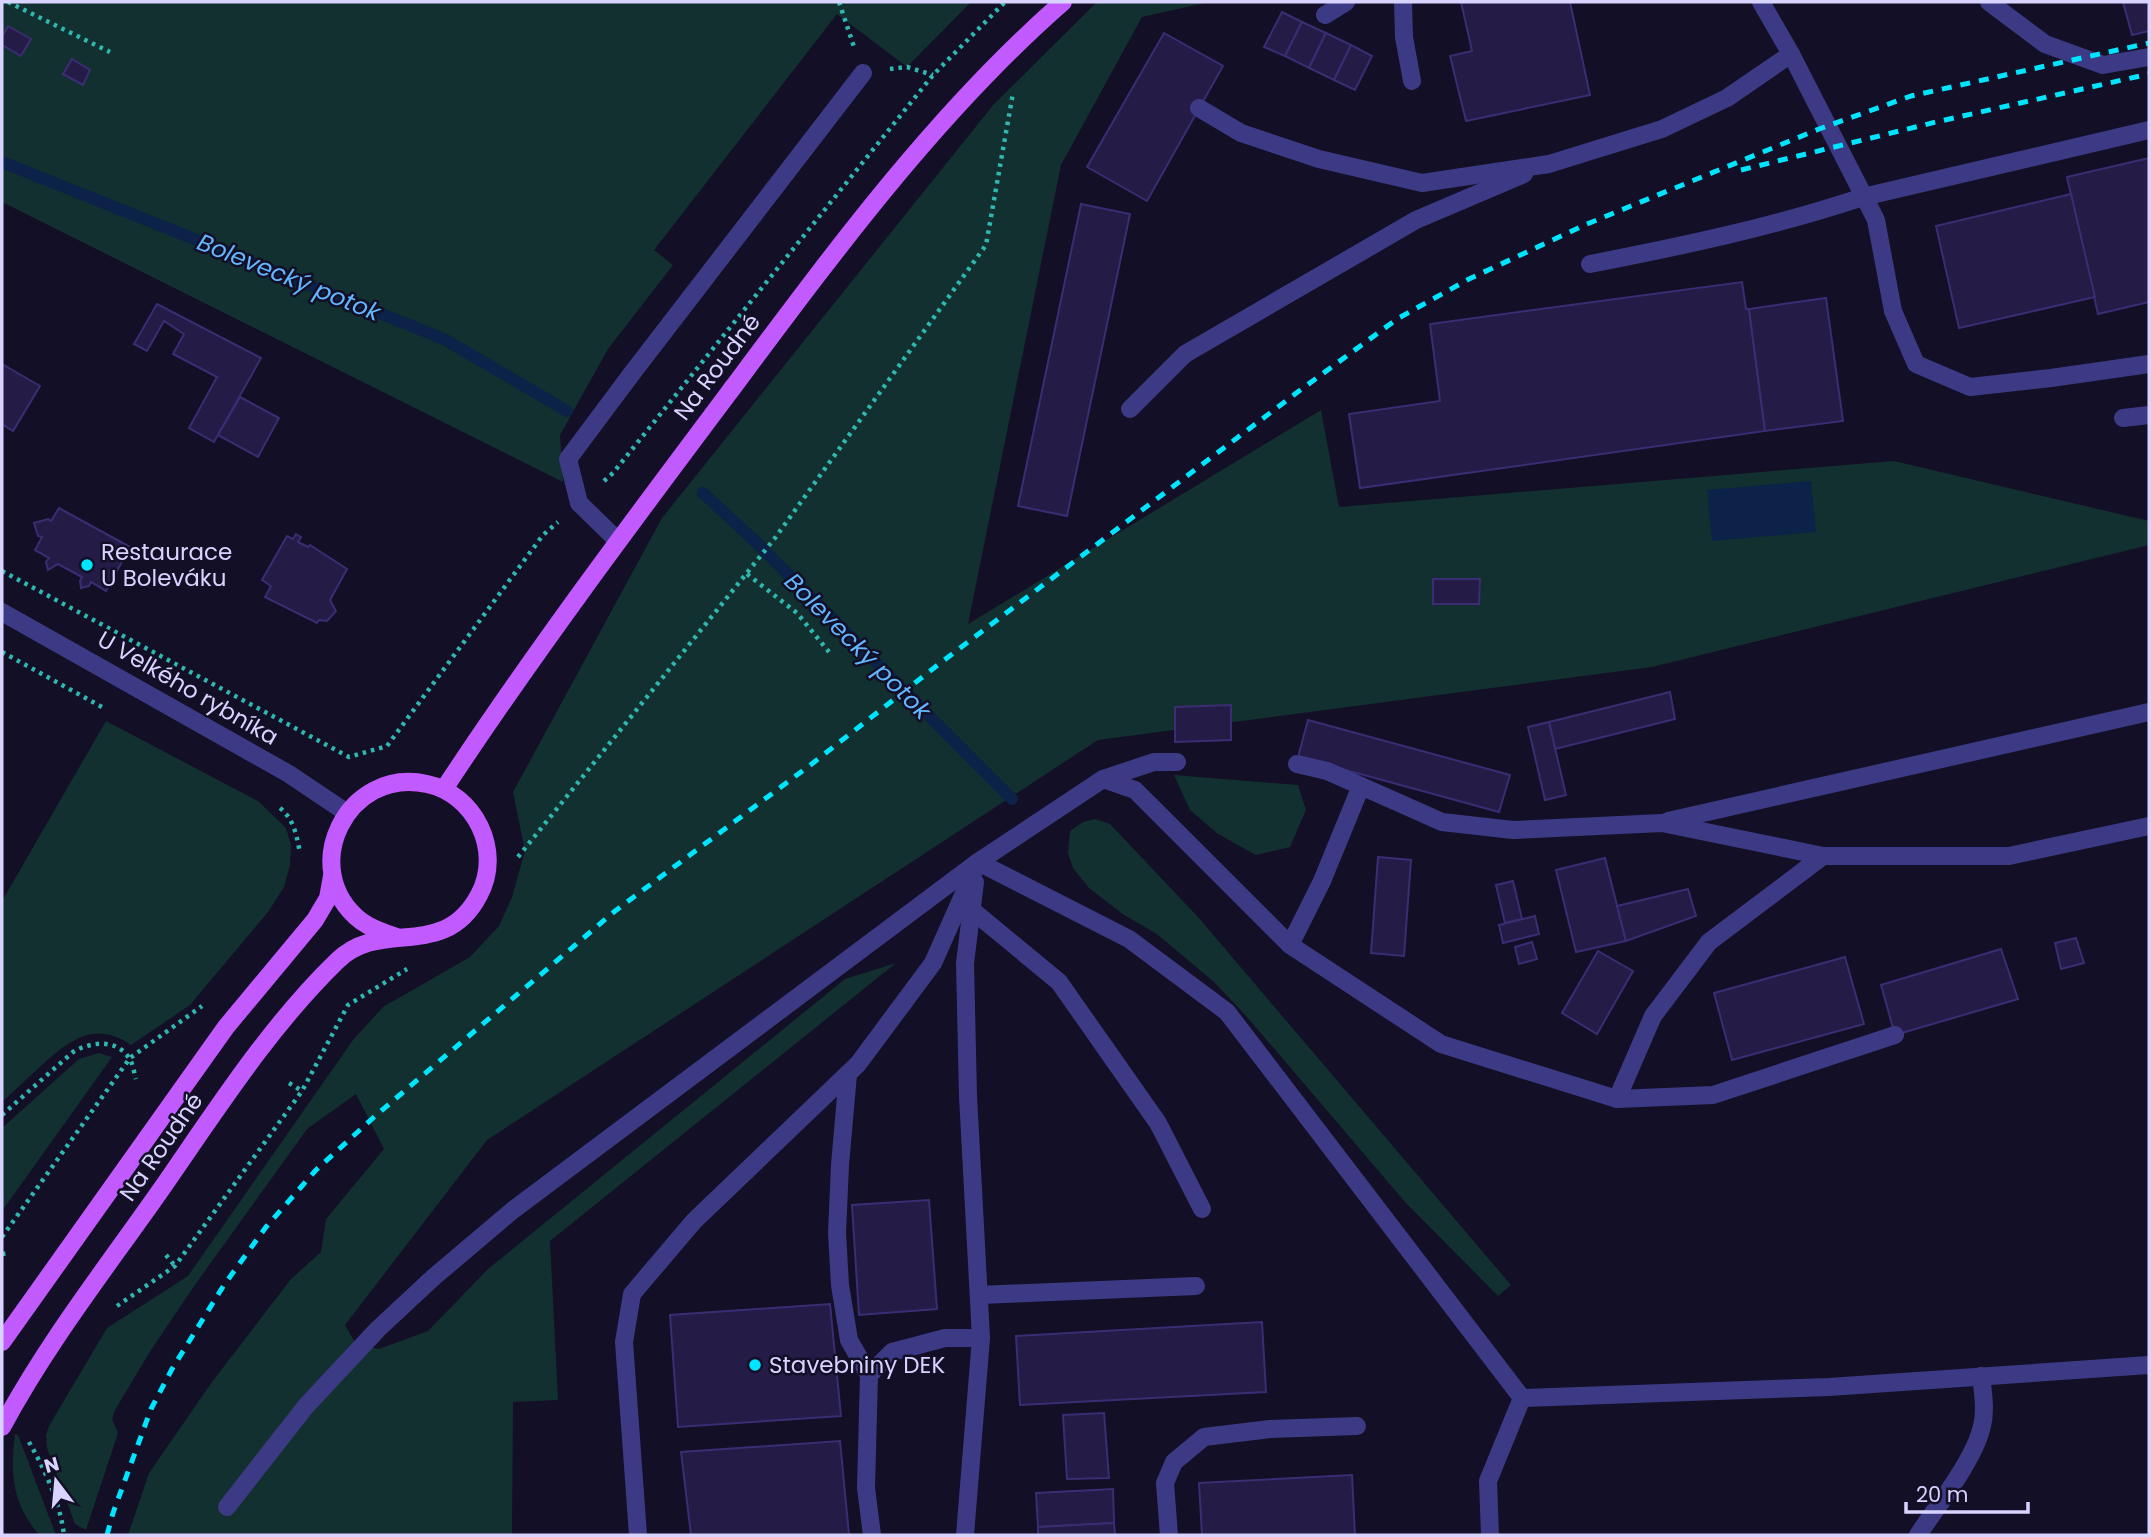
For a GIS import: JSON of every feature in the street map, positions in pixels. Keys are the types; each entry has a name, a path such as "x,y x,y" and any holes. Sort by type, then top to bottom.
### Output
{"main road":[{"name":"Na Roudné","path":"444,789 498,708 618,541 816,277 936,129 1022,40 1063,2"},
{"name":"Na Roudné","path":"2,1427 58,1335 258,1053 306,993 352,948 371,941 431,935 454,924 473,906 486,876 486,841 480,825 459,799 444,789 415,781 384,786 370,792 347,813 339,826 331,857 336,887 349,910 377,930 397,937"},
{"name":"Na Roudné","path":"2,1342 226,1027 315,920 328,898 332,872"}],"street":[{"path":"1325,15 1346,2"},
{"path":"1403,2 1404,37 1412,81"},
{"path":"1761,2 1791,54 1876,220 1893,311 1916,365 1970,387 2149,364"},
{"path":"1989,2 2045,44 2103,65 2149,57"},
{"path":"1130,409 1185,354 1416,220 1549,164 1662,129 1727,98 1791,54"},
{"path":"618,541 579,503 568,459 863,73"},
{"path":"1199,108 1241,133 1319,159 1422,183 1549,164"},
{"path":"1590,264 1713,240 1863,197 2149,130"},
{"path":"2123,418 2149,415"},
{"name":"U Velkého rybníka","path":"2,612 289,774 347,813"},
{"path":"1297,764 1327,771 1442,822 1513,830 1662,823 2149,712"},
{"path":"227,1507 306,1406 378,1328 513,1210 978,862 1103,779 1154,762 1178,762"},
{"path":"1103,779 1135,790 1290,944 1441,1044 1618,1099 1713,1096 1895,1035"},
{"path":"1290,944 1322,881 1361,786"},
{"path":"1662,823 1823,856 2009,856 2149,826"},
{"path":"1618,1099 1653,1016 1709,942 1823,856"},
{"path":"638,1535 624,1342 632,1294 694,1221 858,1064 933,964 966,905 978,862"},
{"path":"978,862 1129,939 1227,1012 1522,1398"},
{"path":"966,905 1059,982 1158,1123 1202,1209"},
{"path":"965,1535 981,1338 968,1096 966,905"},
{"path":"848,1074 837,1233 839,1285 849,1340 869,1375 866,1488 872,1535"},
{"path":"979,1295 1196,1286"},
{"path":"869,1375 892,1352 945,1338 981,1338"},
{"path":"1522,1398 1829,1387 2149,1364"},
{"path":"1919,1535 1972,1451 1982,1427 1984,1410 1981,1376"},
{"path":"1490,1535 1488,1481 1522,1398"},
{"path":"1169,1535 1165,1483 1174,1462 1204,1437 1270,1429 1357,1426"}],"path":[{"path":"8,2 110,52"},
{"path":"839,2 863,73 907,67 933,75"},
{"path":"2,571 349,757 387,746 543,535 613,473 933,75 1005,2"},
{"path":"515,862 775,538 986,245 1022,40"},
{"path":"747,574 797,613 829,652"},
{"path":"272,800 286,813 297,835 301,864"},
{"path":"106,1314 175,1266 302,1091 348,1005 416,966"},
{"path":"2,1237 130,1058 203,1005"},
{"path":"2,1115 84,1045 114,1046 130,1058 135,1079"},
{"path":"289,1083 302,1091"},
{"path":"2,1254 9,1253"},
{"path":"166,1255 175,1266"},
{"path":"32,1433 27,1440 40,1462 57,1503 64,1535"}],"green space":[{"path":"2,2 971,2 907,67 837,14 654,250 673,265 608,349 560,435 563,482 2,202"},
{"path":"1097,2 1209,2 1142,17 1061,165 968,624 1321,410 1339,507 1894,461 2149,521 2149,545 1652,667 1098,740 487,1140 345,1325 356,1344 379,1349 428,1331 488,1269 845,979 896,963 550,1241 558,1400 513,1402 512,1535 128,1535 149,1473 212,1382 291,1279 321,1252 326,1219 384,1149 356,1094 307,1129 151,1350 115,1410 112,1419 118,1433 86,1530 75,1524 47,1448 46,1435 107,1328 188,1276 353,1040 383,1007 470,957 499,926 512,897 525,851 513,792 662,518 994,104"},
{"path":"106,721 258,801 286,828 291,845 290,865 284,887 268,912 190,1005 131,1045 106,1034 84,1036 73,1041 53,1055 2,1102 2,901"},
{"path":"1174,775 1298,785 1306,810 1290,847 1256,855 1218,834 1190,810"},
{"path":"1095,819 1110,824 1198,917 1511,1285 1498,1296 1405,1202 1214,982 1157,934 1124,915 1089,888 1073,868 1068,853 1070,831 1083,822"},
{"path":"99,1053 112,1057 2,1211 2,1128 79,1059"},
{"path":"15,1434 18,1435 56,1535 39,1535 18,1499 13,1475"}],"water":[{"path":"1811,481 1816,532 1712,541 1707,490"}],"building":[{"path":"1461,2 1570,2 1590,95 1466,121 1450,56 1472,51"},
{"path":"2123,2 2149,2 2149,31 2132,35"},
{"path":"1282,12 1302,22 1285,56 1264,47"},
{"path":"1302,22 1326,33 1309,68 1285,56"},
{"path":"8,26 31,39 21,56 2,45 2,37"},
{"path":"1164,33 1223,66 1147,201 1087,167"},
{"path":"1326,33 1351,45 1334,80 1309,68"},
{"path":"1351,45 1372,56 1355,90 1334,80"},
{"path":"72,59 90,70 83,85 63,74"},
{"path":"2149,158 2149,302 2098,314 2067,177"},
{"path":"2071,194 2095,297 1959,328 1936,226"},
{"path":"1081,204 1130,214 1067,516 1018,506"},
{"path":"1742,282 1746,309 1749,309 1765,431 1360,488 1349,414 1440,401 1430,324"},
{"path":"1826,298 1843,421 1765,431 1749,309"},
{"path":"157,304 261,358 214,442 189,428 217,377 173,354 184,334 164,321 147,351 134,344"},
{"path":"2,364 40,386 13,431 2,424"},
{"path":"240,397 279,418 258,457 218,435"},
{"path":"59,508 130,547 106,591 91,582 89,586 81,588 82,577 58,564 48,570 46,562 49,558 35,550 42,537 38,536 34,523 48,519 51,521"},
{"path":"296,534 301,537 298,542 308,547 310,545 347,569 330,600 336,611 327,621 319,620 317,623 265,597 271,586 262,580 287,536 293,539"},
{"path":"1433,579 1480,579 1479,604 1433,604"},
{"path":"1670,692 1675,719 1555,749 1549,722"},
{"path":"1231,705 1231,740 1175,742 1175,707"},
{"path":"1308,720 1510,775 1499,812 1298,757"},
{"path":"1549,722 1566,795 1545,800 1528,727"},
{"path":"1378,857 1411,860 1404,956 1371,953"},
{"path":"1605,858 1626,941 1576,952 1556,870"},
{"path":"1513,881 1522,919 1505,923 1496,885"},
{"path":"1688,889 1696,916 1626,941 1617,906"},
{"path":"1535,916 1539,934 1503,943 1499,925"},
{"path":"2076,938 2084,963 2061,969 2055,943"},
{"path":"1532,942 1537,959 1519,964 1515,947"},
{"path":"2001,949 2018,999 1895,1035 1881,985"},
{"path":"1598,951 1633,971 1597,1034 1562,1013"},
{"path":"1845,957 1864,1024 1732,1060 1714,993"},
{"name":"Stavebniny DEK","path":"929,1200 937,1309 859,1315 852,1205"},
{"name":"Stavebniny DEK","path":"830,1304 841,1416 678,1427 670,1315"},
{"path":"1262,1322 1266,1392 1020,1405 1016,1336"},
{"path":"1104,1413 1109,1478 1067,1479 1063,1415"},
{"name":"Stavebniny DEK","path":"840,1441 849,1535 691,1535 681,1452"},
{"path":"1352,1475 1355,1535 1202,1535 1199,1483"},
{"path":"1113,1489 1114,1523 1038,1527 1036,1493"},
{"path":"1114,1523 1115,1535 1038,1535 1038,1527"}],"waterway":[{"name":"Bolevecký potok","path":"2,162 444,339 567,411"},
{"name":"Bolevecký potok","path":"703,493 757,543 1012,799"}],"railway":[{"path":"107,1535 151,1409 172,1369 224,1285 266,1227 316,1170 615,911 1397,319 1469,279 1587,224 1819,129 1911,96 2149,43"},
{"path":"1741,170 2149,74"}],"place":[{"name":"Restaurace U Boleváku","path":"87,565"},
{"name":"Stavebniny DEK","path":"755,1365"}]}
